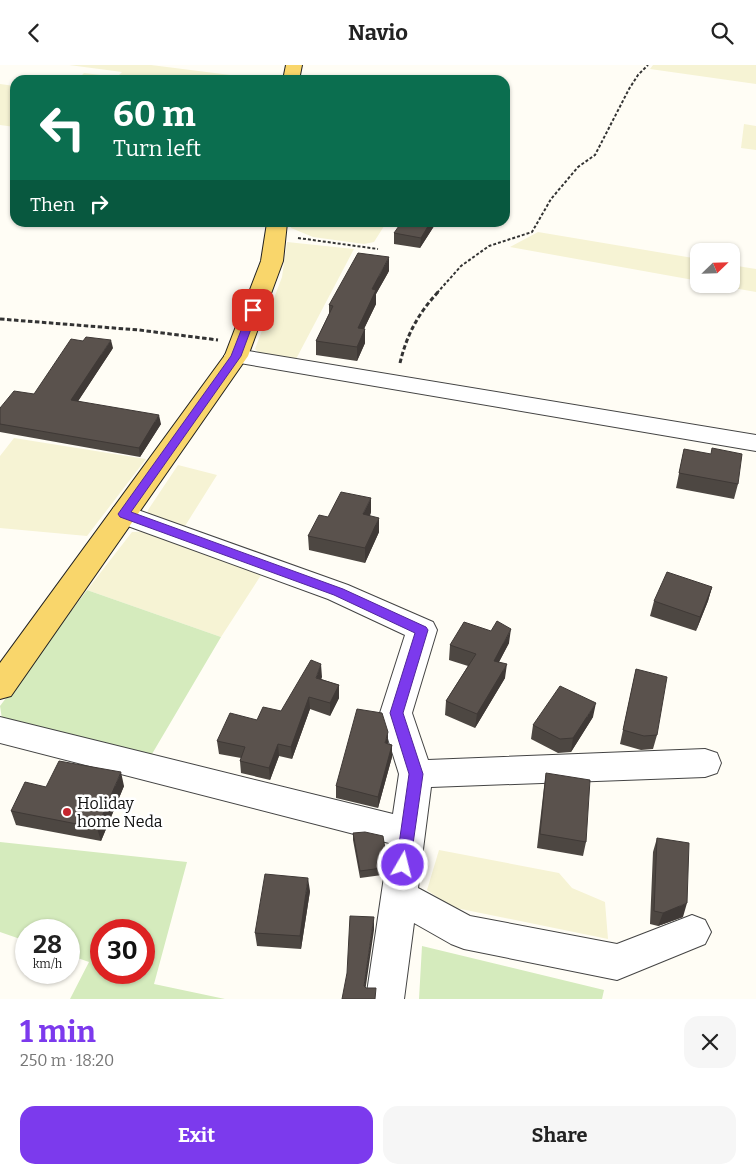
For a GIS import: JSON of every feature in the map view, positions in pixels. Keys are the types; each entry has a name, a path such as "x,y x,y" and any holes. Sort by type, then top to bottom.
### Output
{"main road":[{"path":"0,687 124,514 238,349 272,261 276,230"}],"street":[{"path":"238,349 396,383 756,443"},
{"path":"124,514 338,592 422,630 396,713 416,774 385,999"},
{"path":"0,729 4,732 408,833"},
{"path":"416,774 705,763"},
{"path":"399,896 464,932 617,962 692,932"}],"path":[{"path":"396,383 406,339 426,304 461,265 490,246 532,232 551,199 578,167 594,155 629,89 638,75 648,65"},
{"path":"276,230 294,237 378,249"},
{"path":"0,319 139,330 238,349"}],"shaded area":[{"path":"69,65 151,65 230,75 119,75 122,72"},
{"path":"653,65 756,65 756,84 650,69"},
{"path":"84,73 100,75 82,75"},
{"path":"0,84 10,85 10,126 0,125"},
{"path":"744,124 756,126 756,150 741,148"},
{"path":"383,227 374,242 364,244 313,237 291,228"},
{"path":"538,232 690,257 690,279 510,247"},
{"path":"287,242 354,249 295,361 261,354 255,349 282,277"},
{"path":"740,266 756,269 756,292 740,289"},
{"path":"14,438 146,459 87,536 0,528 0,456"},
{"path":"178,465 217,475 185,526 147,515 148,510"},
{"path":"155,531 265,569 221,637 87,590 132,532"},
{"path":"439,850 559,873 572,888 605,902 608,939 451,907 427,890"}],"green space":[{"path":"87,590 221,637 152,754 2,719 0,706"},
{"path":"0,842 187,862 155,980 155,919 90,919 90,984 154,984 225,999 70,999 78,984 80,984 80,980 89,962 80,959 80,919 15,919 15,937 0,932"},
{"path":"422,946 604,990 602,999 419,999"}],"building":[{"path":"398,227 428,227 421,238 394,233"},
{"path":"358,253 389,257 372,289 376,290 358,328 365,329 357,347 316,341 333,306 329,305"},
{"path":"86,337 111,340 71,400 159,415 139,448 0,424 0,408 14,391 34,394 71,339 83,341"},
{"path":"712,448 742,454 738,484 679,473 684,449 711,454"},
{"path":"341,492 371,498 363,514 379,518 365,548 308,536 319,515 328,517"},
{"path":"667,572 712,587 700,617 654,601"},
{"path":"497,621 511,629 494,661 507,664 477,714 446,701 476,654 450,645 464,622 491,631"},
{"path":"311,660 321,664 316,678 339,685 330,703 309,697 291,747 278,744 269,768 240,761 245,747 217,741 230,713 257,720 263,707 281,711"},
{"path":"636,669 667,677 657,735 644,736 623,730"},
{"path":"560,686 596,703 573,738 560,739 533,725"},
{"path":"357,709 382,713 388,732 385,743 392,745 378,797 336,786"},
{"name":"Holiday home Neda","path":"59,761 121,772 97,828 11,811 25,782 46,787"},
{"path":"546,773 590,780 586,842 540,834"},
{"path":"365,832 383,836 385,849 382,868 360,871 353,833"},
{"path":"657,838 689,843 687,903 663,913 654,911"},
{"path":"265,874 308,878 300,936 255,933"},
{"path":"350,916 374,917 364,986 366,988 376,988 375,999 342,999 347,973"}],"place":[{"name":"Holiday home Neda","path":"67,812"}],"route":[{"path":"253,310 236,356 124,514 338,592 422,630 396,713 416,774 403,865"}]}
